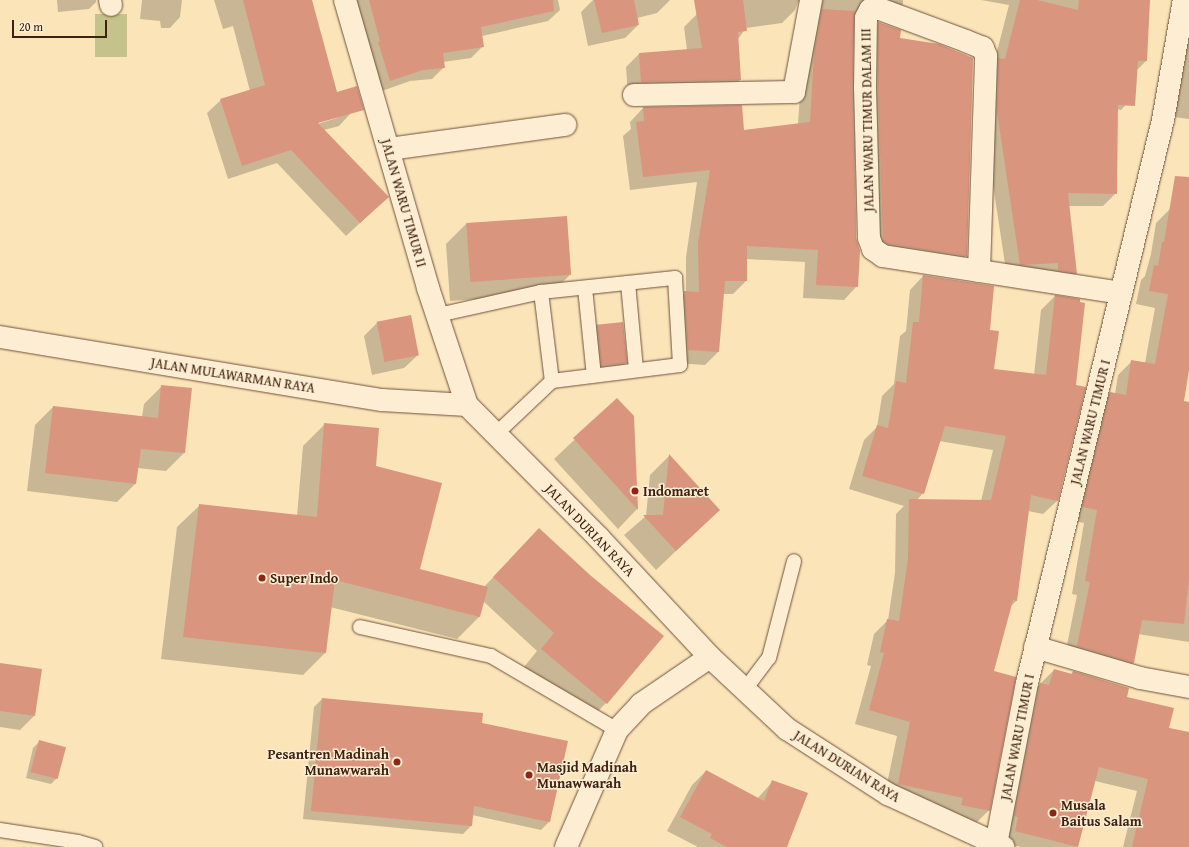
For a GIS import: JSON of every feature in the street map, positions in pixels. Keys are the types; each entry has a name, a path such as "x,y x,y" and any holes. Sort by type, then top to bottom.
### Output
{"street":[{"name":"JALAN WARU TIMUR II","path":"345,0 438,315 467,405"},
{"path":"634,95 794,92 810,0"},
{"name":"JALAN WARU TIMUR I","path":"1000,845 1035,646 1163,120 1184,0"},
{"name":"JALAN WARU TIMUR DALAM III","path":"979,271 986,56 983,48 877,8 870,10 866,18 865,87 869,238 873,249 883,256 979,271 1121,293"},
{"path":"389,149 565,125"},
{"name":"JALAN MULAWARMAN RAYA","path":"0,337 382,400 467,405"},
{"name":"JALAN DURIAN RAYA","path":"467,405 599,538 710,657 746,688 787,729 888,794 1000,845"},
{"path":"1035,646 1140,678 1189,687"},
{"path":"566,847 617,730 641,704 710,657"}],"lane":[{"path":"438,315 541,292 675,278 680,365 552,381 496,434"},
{"path":"628,282 636,370"},
{"path":"585,288 594,376"},
{"path":"541,292 552,381"},
{"path":"746,688 769,658 794,561"},
{"path":"360,627 491,656 617,730"},
{"path":"0,830 95,847"}],"shaded area":[{"path":"95,14 127,14 127,57 95,57"}],"building":[{"path":"243,0 312,0 337,92 357,86 364,110 318,123 389,197 360,223 291,150 242,166 220,99 265,85"},
{"path":"369,0 553,0 554,11 481,27 484,47 443,53 445,68 423,70 390,81 378,42 380,41"},
{"path":"594,0 634,0 639,25 602,33"},
{"path":"694,0 743,0 747,31 738,32 741,80 641,82 639,53 702,48"},
{"path":"1020,0 1037,0 1078,10 1079,0 1150,0 1147,61 1138,61 1135,106 1118,105 1117,194 1068,193 1077,274 1058,270 1058,263 1020,265 997,112 998,58 1005,59"},
{"path":"822,9 855,11 852,87 856,238 860,251 858,287 816,285 818,250 747,246 747,281 725,281 719,352 688,350 684,291 699,292 698,243 710,170 643,177 636,122 644,121 643,107 742,105 744,130 810,122 814,54"},
{"path":"878,22 901,30 900,38 939,44 973,58 967,256 888,244 883,241 878,87"},
{"path":"1175,176 1189,177 1189,370 1184,401 1189,402 1189,578 1184,624 1142,620 1134,663 1077,646 1090,582 1085,581 1097,510 1082,507 1110,392 1126,395 1131,360 1155,364 1168,294 1149,291 1154,265 1158,266 1162,242 1164,242"},
{"path":"567,216 571,275 470,282 466,223"},
{"path":"923,275 994,286 990,330 999,331 994,369 1046,375 1055,295 1080,299 1080,302 1085,303 1076,385 1086,387 1058,501 1031,495 1017,601 1013,600 994,671 1016,677 990,811 961,805 963,798 898,784 910,722 869,710 884,653 880,652 887,619 899,621 908,559 909,499 991,500 1006,436 945,426 924,494 862,476 877,425 888,428 896,381 906,383 913,322 919,322"},
{"path":"411,315 419,355 384,362 377,322"},
{"path":"623,322 627,363 601,365 597,325"},
{"path":"161,385 192,388 185,453 141,449 136,484 45,473 53,406 158,418"},
{"path":"617,398 634,416 638,510 573,438"},
{"path":"324,423 379,428 376,466 442,483 420,569 488,587 480,617 335,580 326,653 183,637 199,504 317,517"},
{"path":"669,454 720,510 676,551 643,515 663,515"},
{"path":"539,528 590,575 664,636 607,704 541,649 554,633 493,577"},
{"path":"0,663 42,669 35,716 0,711"},
{"path":"1054,669 1072,674 1073,671 1129,688 1127,697 1174,708 1169,728 1189,732 1189,847 1132,847 1148,779 1099,767 1078,847 1015,831 1018,817 1014,816 1040,683 1049,685"},
{"name":"Pesantren Madinah Munawwarah","path":"322,698 483,713 482,723 568,741 550,822 474,806 472,826 311,811"},
{"path":"39,740 66,747 58,779 30,772"},
{"path":"706,770 764,801 772,780 808,793 787,847 727,847 710,838 712,834 680,817"}],"place":[{"name":"Indomaret","path":"635,491"},
{"name":"Super Indo","path":"262,578"},
{"name":"Pesantren Madinah Munawwarah","path":"397,762"},
{"name":"Masjid Madinah Munawwarah","path":"529,775"},
{"name":"Musala Baitus Salam","path":"1053,813"}]}
